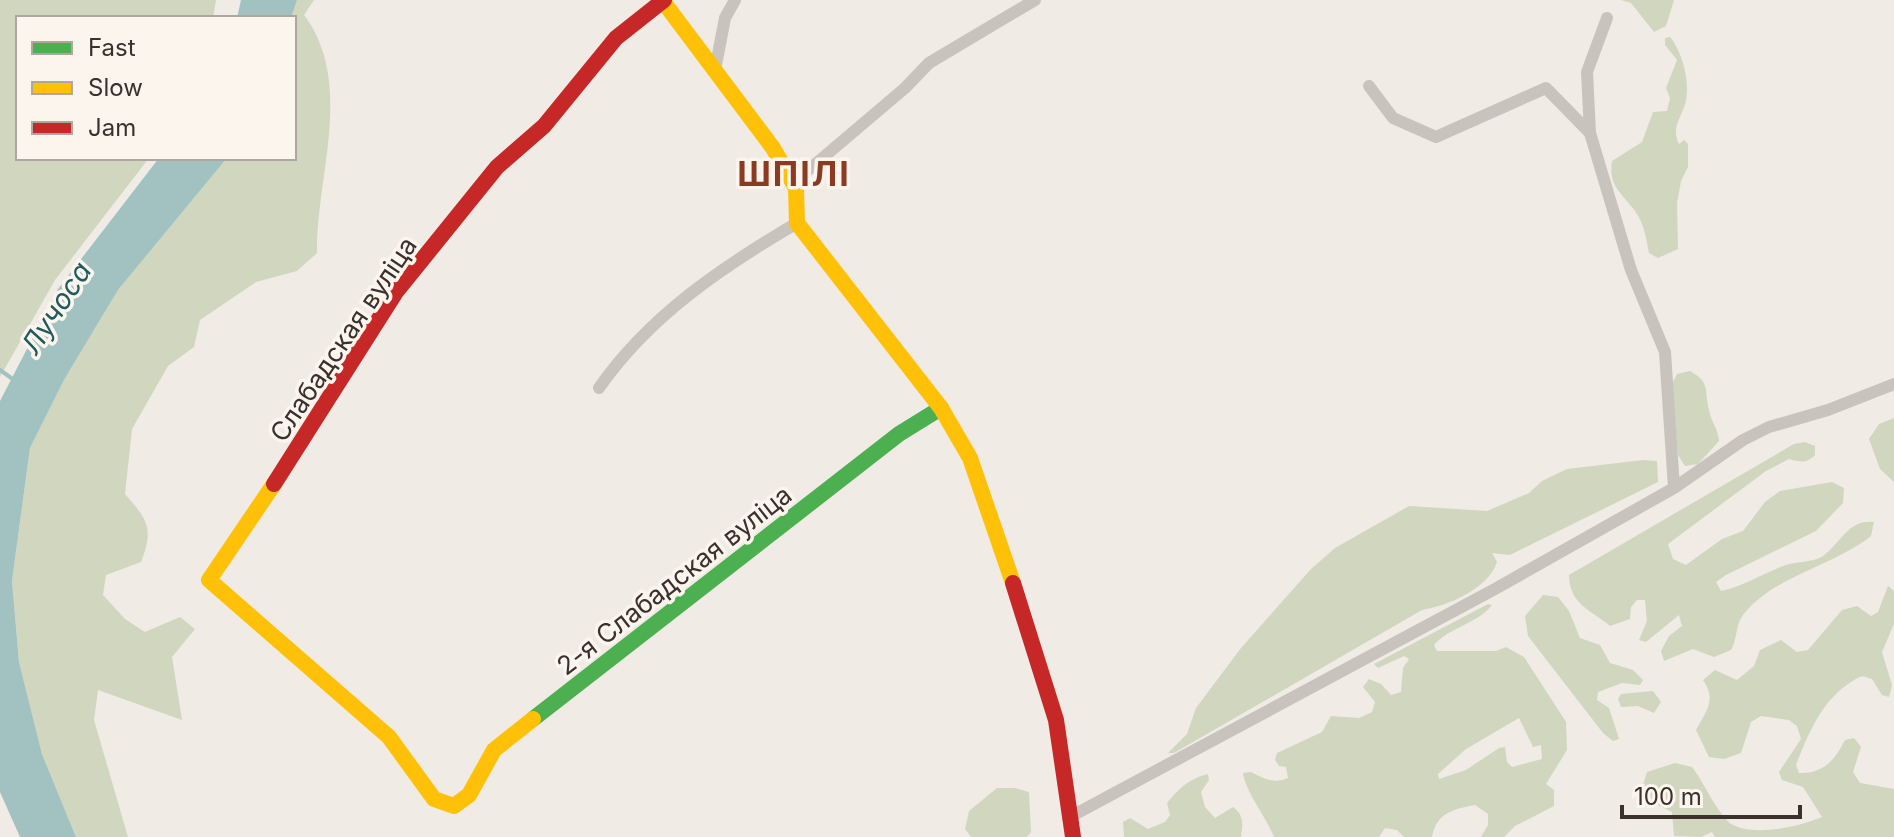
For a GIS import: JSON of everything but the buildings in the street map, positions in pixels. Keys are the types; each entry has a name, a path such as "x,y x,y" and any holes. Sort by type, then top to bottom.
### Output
{"street":[{"path":"663,0 773,148 796,188 797,223 941,408 970,458 1041,663 1056,720 1073,837"},
{"name":"Слабадская вуліца","path":"454,806 434,799 389,737 222,595 209,580 319,418 396,292 497,167 544,126 616,38 663,0"},
{"path":"715,70 725,18 735,0"},
{"path":"796,188 806,172 905,88 929,63 1035,0"},
{"path":"1607,18 1587,72 1590,133 1631,270 1665,352 1674,488"},
{"path":"1369,86 1393,118 1436,137 1546,88 1590,133"},
{"path":"599,388 626,349 668,311 757,246 797,223"},
{"path":"1068,818 1674,488 1743,440 1769,427 1828,410 1894,384"},
{"name":"2-я Слабадская вуліца","path":"454,806 469,795 494,750 663,615 715,580 899,434 941,408"}],"green space":[{"path":"0,0 216,0 213,16 16,16 16,160 147,160 55,280 0,377"},
{"path":"297,0 314,0 304,15 319,42 327,70 329,131 317,253 297,271 256,282 200,320 194,347 168,366 132,429 125,494 144,518 147,541 141,562 106,575 103,595 125,619 145,632 180,617 195,629 172,657 182,720 98,690 94,720 128,837 76,837 42,754 19,662 12,581 30,448 64,380 118,290 225,160 296,160 296,16 292,16"},
{"path":"1621,0 1674,0 1666,26 1654,32 1631,3"},
{"path":"1670,37 1686,75 1686,100 1676,132 1679,144 1684,140 1688,144 1688,167 1681,181 1677,203 1678,249 1658,258 1649,253 1641,221 1614,183 1611,170 1612,161 1642,142 1653,112 1667,111 1670,98 1666,88 1677,60 1665,45 1665,38"},
{"path":"1690,371 1704,383 1719,441 1698,464 1685,466 1678,455 1672,384 1677,374"},
{"path":"1894,418 1894,482 1880,469 1869,439 1879,424"},
{"path":"1805,442 1815,446 1812,458 1803,462 1789,459 1766,471 1668,544 1673,559 1686,565 1722,539 1743,531 1765,502 1780,491 1832,482 1844,488 1843,503 1816,531 1726,575 1716,582 1721,591 1786,565 1819,558 1851,528 1874,522 1871,536 1856,547 1787,581 1756,601 1740,619 1731,650 1714,657 1693,649 1664,661 1661,651 1669,636 1682,626 1679,615 1646,642 1639,640 1647,621 1645,600 1637,600 1631,607 1630,619 1610,626 1577,600 1569,575 1794,444"},
{"path":"1657,461 1658,482 1510,555 1492,553 1497,562 1477,588 1444,604 1422,610 1174,753 1168,753 1187,734 1196,708 1241,648 1311,569 1335,548 1409,506 1487,511 1529,493 1542,481 1567,469"},
{"path":"1888,586 1894,591 1894,624 1882,652 1892,685 1889,697 1882,695 1872,679 1862,676 1849,683 1820,713 1796,765 1799,773 1815,771 1837,754 1845,740 1854,738 1861,747 1853,772 1860,783 1894,789 1894,837 1715,837 1712,832 1701,837 1674,836 1672,812 1654,803 1643,785 1647,772 1675,763 1692,767 1725,818 1741,828 1776,829 1822,817 1803,787 1782,780 1779,772 1801,739 1797,726 1789,720 1761,716 1751,722 1741,753 1724,759 1709,757 1696,730 1710,700 1703,680 1715,670 1737,680 1754,666 1760,650 1781,640 1797,652 1808,650 1842,610 1857,606 1871,616 1878,612"},
{"path":"1543,595 1558,597 1569,611 1580,638 1600,645 1610,663 1633,670 1643,680 1640,685 1622,683 1598,692 1597,700 1609,708 1619,739 1613,741 1603,733 1528,636 1525,616"},
{"path":"1488,604 1492,605 1479,617 1434,645 1437,651 1496,651 1506,647 1524,657 1566,722 1567,750 1546,784 1554,790 1554,806 1515,826 1504,837 1481,837 1488,825 1488,814 1475,805 1442,817 1432,837 1404,837 1397,830 1385,828 1379,837 1274,837 1248,789 1243,773 1251,772 1273,781 1288,778 1286,767 1279,766 1275,760 1277,753 1322,732 1331,716 1359,718 1372,712 1375,702 1363,687 1369,679 1381,684 1391,695 1401,692 1403,668 1409,659 1404,656 1378,668 1374,664","holes":["1519,718 1533,747 1541,745 1542,759 1512,767 1507,762 1505,747 1499,748 1466,770 1439,779 1438,774 1466,749"]},
{"path":"1653,691 1661,702 1654,713 1638,706 1621,707 1618,699 1621,694"},
{"path":"1208,774 1209,780 1201,792 1205,807 1215,818 1233,807 1242,820 1241,837 1124,837 1123,822 1130,818 1148,829 1165,822 1170,815 1167,803 1171,798 1190,781"},
{"path":"997,788 1029,792 1031,832 1027,837 971,837 965,829 969,811"}],"water":[{"path":"241,0 297,0 292,16 237,16"},
{"name":"Лучоса","path":"157,160 225,160 118,290 64,380 30,448 12,581 19,662 42,754 76,837 20,837 0,792 0,401 58,289"}],"waterway":[{"path":"0,370 14,380"}],"traffic: fast":[{"path":"533,719 899,434 941,408"}],"traffic: slow":[{"path":"662,0 773,148 796,188 797,223 941,408 970,458 1013,583"},
{"path":"274,484 209,580 389,737 434,799 454,806 469,795 494,750 533,719"}],"traffic: jam":[{"path":"274,484 396,292 497,167 544,126 616,38 664,0"},
{"path":"1013,583 1056,720 1073,837"}],"district":[{"name":"ШПІЛІ","path":"794,173"}]}
